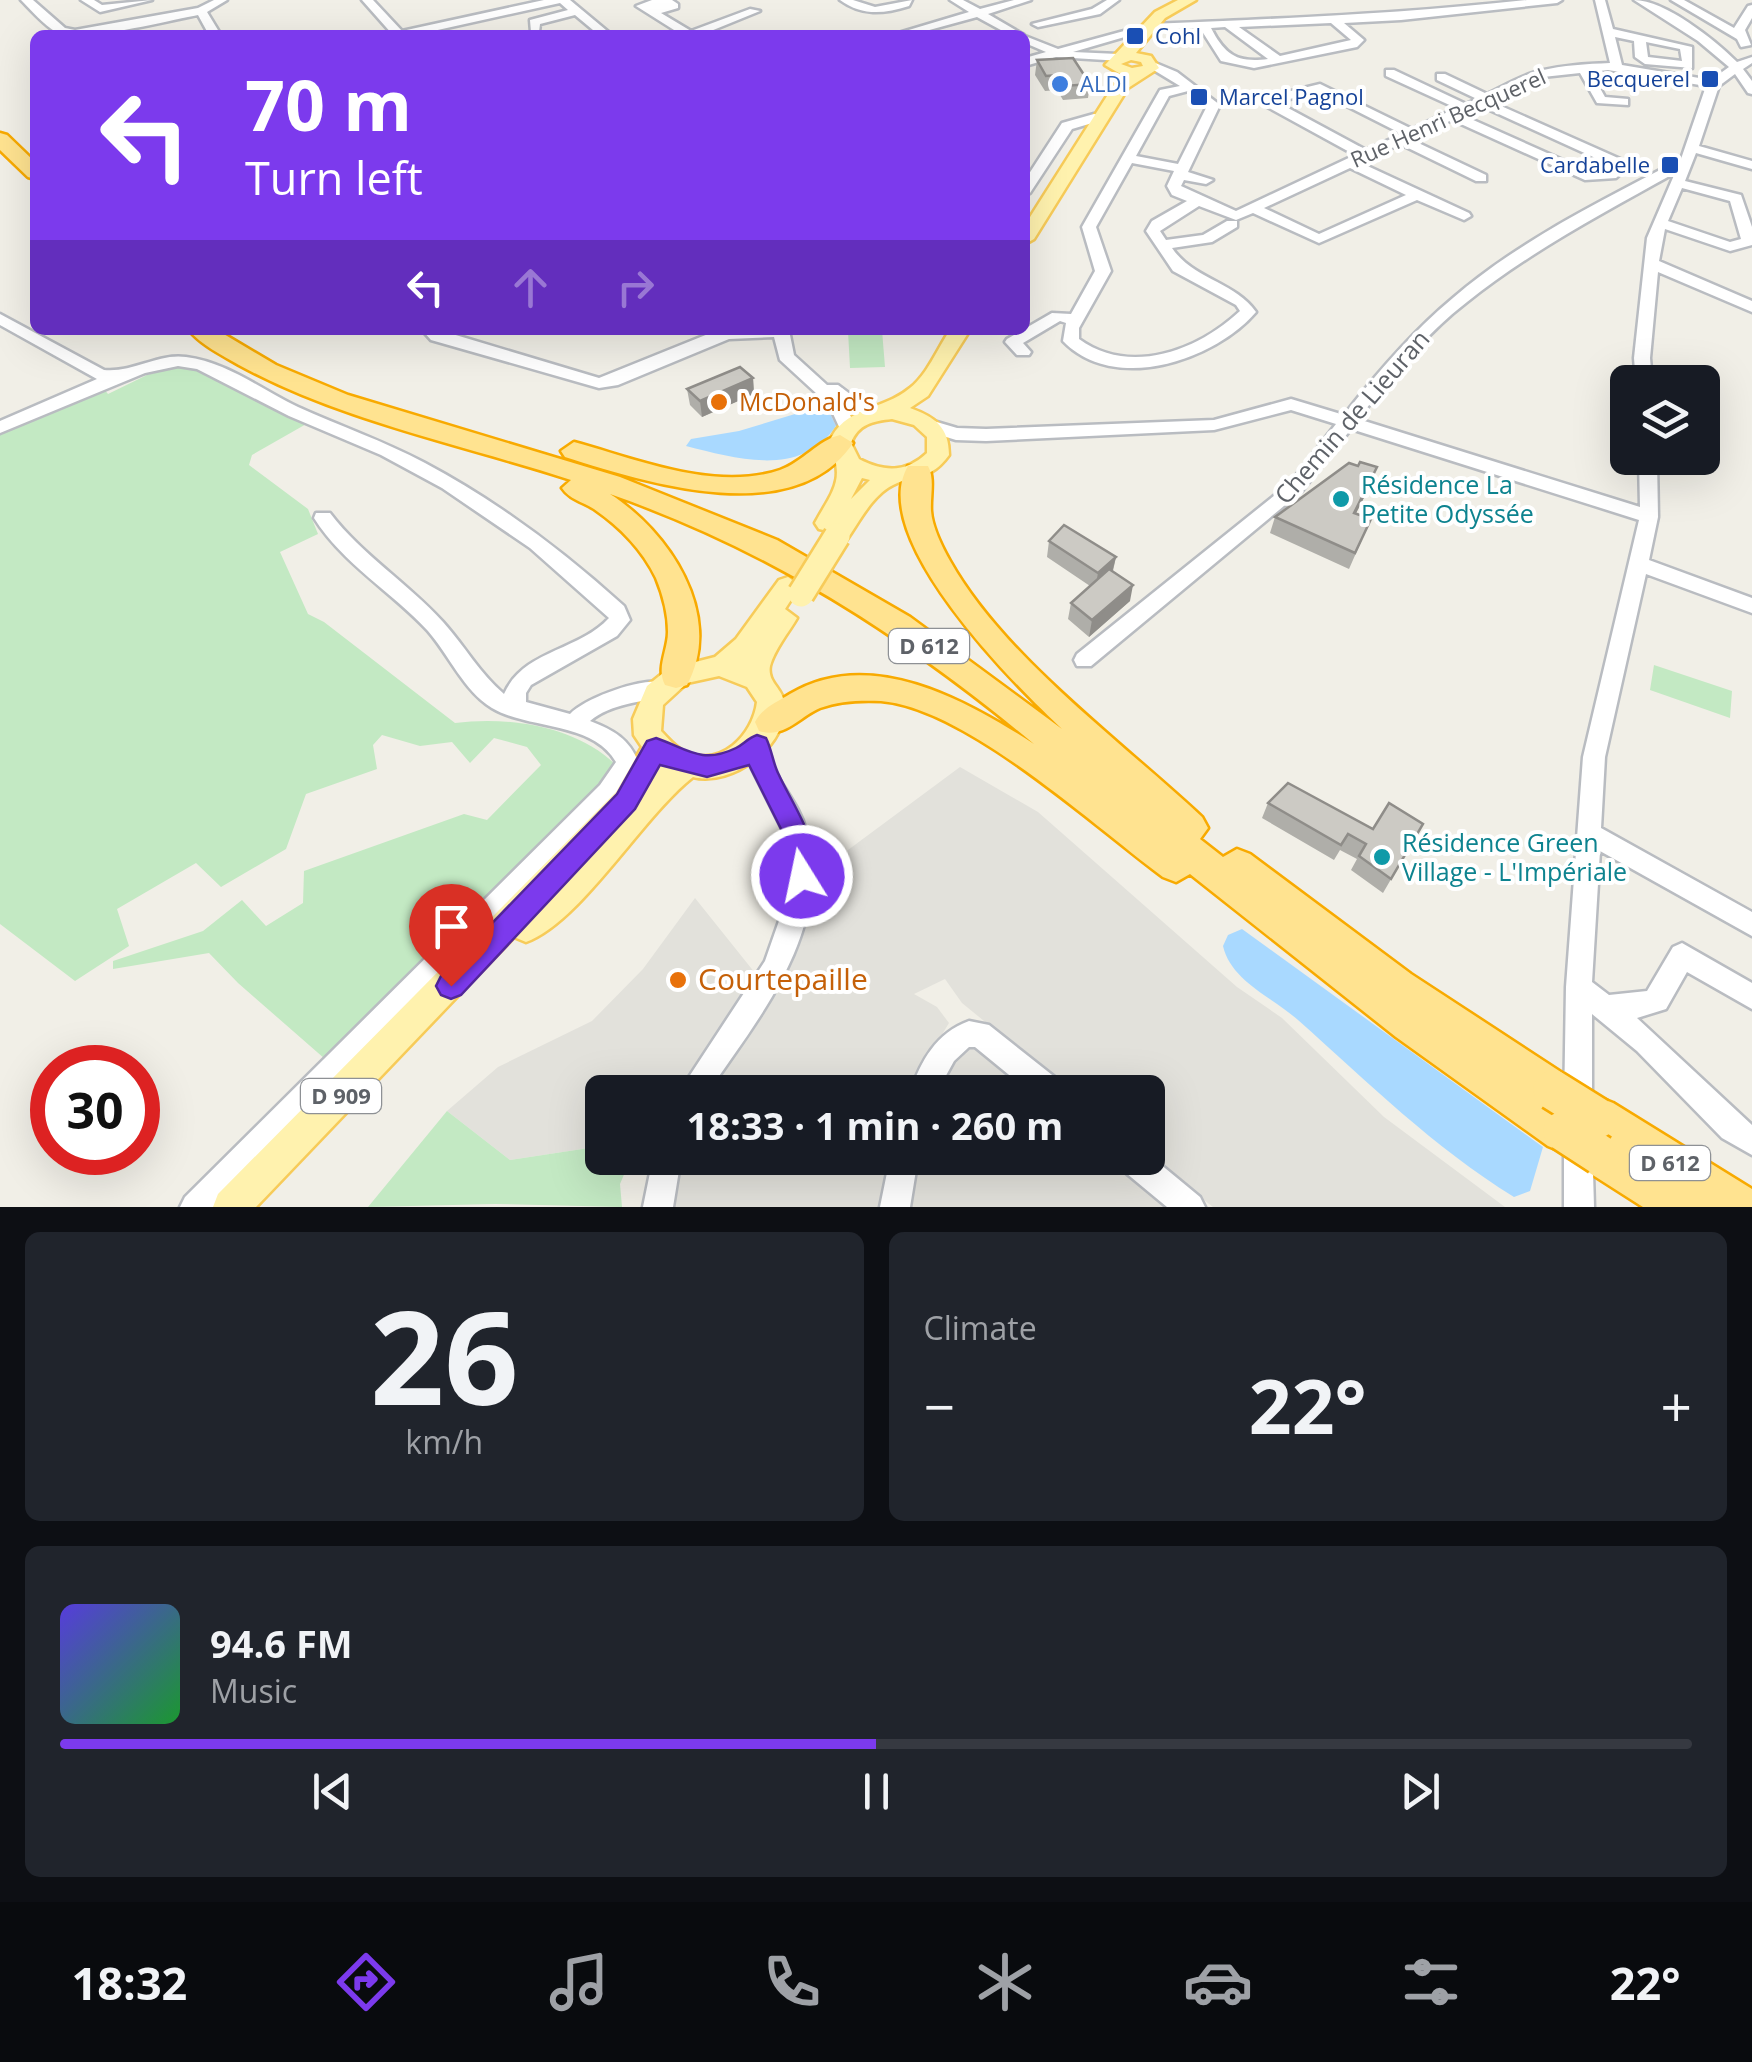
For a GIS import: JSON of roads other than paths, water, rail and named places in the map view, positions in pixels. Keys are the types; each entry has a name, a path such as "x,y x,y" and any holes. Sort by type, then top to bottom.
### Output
{"highway":[{"path":"0,121 30,150"},
{"path":"0,138 30,168"},
{"path":"188,335 233,366 303,398 526,469 609,504 636,526 671,583 683,630 667,683"},
{"name":"D 612","path":"209,335 254,364 299,384 677,508 754,540 842,588 961,669 1355,984 1569,1121 1742,1207"},
{"name":"D 612","path":"234,335 276,360 331,384 630,476 782,538 843,570 966,651 1682,1207"},
{"path":"331,384 606,461 724,484 777,480 807,470 846,445"},
{"path":"915,468 911,490 934,561 951,591 1034,681 1190,828"},
{"path":"764,734 799,701 818,693 858,688 911,694 972,720 1436,1058 1569,1121"}],"main road":[{"path":"1030,231 1122,85 1150,27 1168,10 1189,0"},
{"path":"1030,220 1132,63"},
{"path":"846,445 884,412 921,390 957,335"},
{"path":"758,681 721,666 706,666 667,683 648,705 650,734 688,765 726,763 764,734 772,707 758,681 757,667 794,590 831,532 865,497 915,468 940,445 926,423 929,393 965,335"},
{"path":"884,412 926,423"},
{"path":"846,445 915,468"},
{"path":"831,532 851,478 846,445"},
{"path":"721,666 745,646 794,590"},
{"name":"D 909","path":"232,1207 451,986 626,801 650,734"},
{"name":"D 909","path":"451,986 571,889 660,787 688,765"}],"street":[{"path":"26,0 61,30"},
{"path":"86,0 100,9 148,0 152,21"},
{"path":"99,30 201,12 222,0"},
{"path":"367,0 394,30"},
{"path":"422,30 561,0 600,30"},
{"path":"741,0 768,20"},
{"path":"846,0 875,13 906,4 907,0"},
{"path":"955,0 1009,30"},
{"path":"916,30 1026,0"},
{"path":"1038,24 1096,12 1114,0"},
{"path":"1382,0 1401,17"},
{"path":"1437,0 1452,12"},
{"path":"1150,27 1401,17 1558,0"},
{"path":"1600,0 1617,67"},
{"path":"1640,0 1719,52 1747,62"},
{"path":"1676,0 1740,36"},
{"path":"535,30 534,22 577,10"},
{"path":"703,30 754,11"},
{"path":"201,12 213,30"},
{"path":"650,12 681,30"},
{"path":"1030,60 1124,34 1096,12"},
{"path":"1751,13 1739,30 1752,90"},
{"path":"1203,24 1226,58 1253,64 1353,45 1358,40 1334,20"},
{"path":"1225,22 1276,59"},
{"path":"1610,32 1637,37"},
{"path":"1030,42 1052,53 1132,63 1172,74 1214,106 1174,186 1177,192 1196,202"},
{"path":"1645,365 1650,264 1661,223 1713,84 1747,62"},
{"path":"1582,66 1601,100 1624,102"},
{"name":"Rue Henri Becquerel","path":"1196,202 1230,216 1253,208 1540,74 1582,66 1617,67 1713,84"},
{"path":"1390,73 1479,103 1621,162 1612,175 1590,176 1453,116"},
{"path":"1441,77 1479,103"},
{"path":"1191,87 1164,93 1089,228 1102,271 1071,328 1071,341 1080,350 1093,357 1125,361 1184,355 1224,335 1248,312 1241,302 1178,268 1153,231 1157,224 1196,202"},
{"path":"1366,156 1266,101 1320,88 1481,178"},
{"path":"1030,180 1067,126 1094,118"},
{"path":"1689,155 1752,166"},
{"name":"Chemin de Lieuran","path":"1084,660 1272,511 1306,476 1389,369 1459,300 1548,238 1689,155"},
{"path":"1128,158 1206,180"},
{"path":"1350,163 1464,216"},
{"path":"1661,223 1730,247 1749,241 1736,198 1678,182"},
{"path":"1253,208 1319,239 1417,195"},
{"path":"1161,245 1207,239 1232,224"},
{"path":"1650,264 1752,307"},
{"path":"1030,332 1058,316 1076,320"},
{"path":"0,319 100,375 122,377"},
{"path":"435,335 599,383 720,335"},
{"path":"1023,352 1013,342 1025,335"},
{"path":"782,337 856,407 884,412"},
{"path":"782,337 792,365 836,402 846,445"},
{"path":"0,427 172,361 196,363 288,409 390,452 503,519 576,574 617,612 620,620 614,630 533,673 513,695 515,707"},
{"path":"915,468 984,441 1214,425 1282,404 1304,406 1350,420 1649,517"},
{"path":"926,423 956,434 1058,434"},
{"path":"1578,1207 1579,986 1594,757 1640,564 1649,517 1648,475"},
{"path":"195,1207 514,889 616,782 628,762 625,753 602,735 500,703 435,626 340,540 323,518"},
{"path":"1640,564 1752,606"},
{"path":"574,724 590,706 607,698 667,683"},
{"path":"607,698 624,702 650,734"},
{"path":"703,1075 780,959 794,926 802,876 800,854 794,828 772,791 764,734"},
{"path":"726,763 772,791"},
{"path":"1589,833 1752,925"},
{"path":"1606,1008 1647,1006 1660,999 1682,954 1752,997"},
{"path":"1579,986 1732,1128 1752,1140"},
{"path":"932,1075 952,1042 968,1032 980,1034 1030,1075"},
{"path":"658,1207 664,1175"},
{"path":"895,1207 901,1175"},
{"path":"1151,1175 1190,1207"}],"water":[{"path":"818,407 828,409 836,426 822,442 787,459 747,459 686,446 691,439 739,431"},
{"path":"1242,929 1543,1147 1530,1191 1514,1197 1484,1178 1402,1113 1298,1020 1243,979 1223,946 1228,935"}],"place":[{"name":"Cohl","path":"1135,36"},
{"name":"Becquerel","path":"1710,79"},
{"name":"ALDI","path":"1060,84"},
{"name":"Marcel Pagnol","path":"1199,97"},
{"name":"Cardabelle","path":"1670,165"},
{"name":"McDonald's","path":"719,402"},
{"name":"Résidence La Petite Odyssée","path":"1341,499"},
{"name":"Résidence Green Village - L'Impériale","path":"1382,857"},
{"name":"Courtepaille","path":"678,980"}]}
